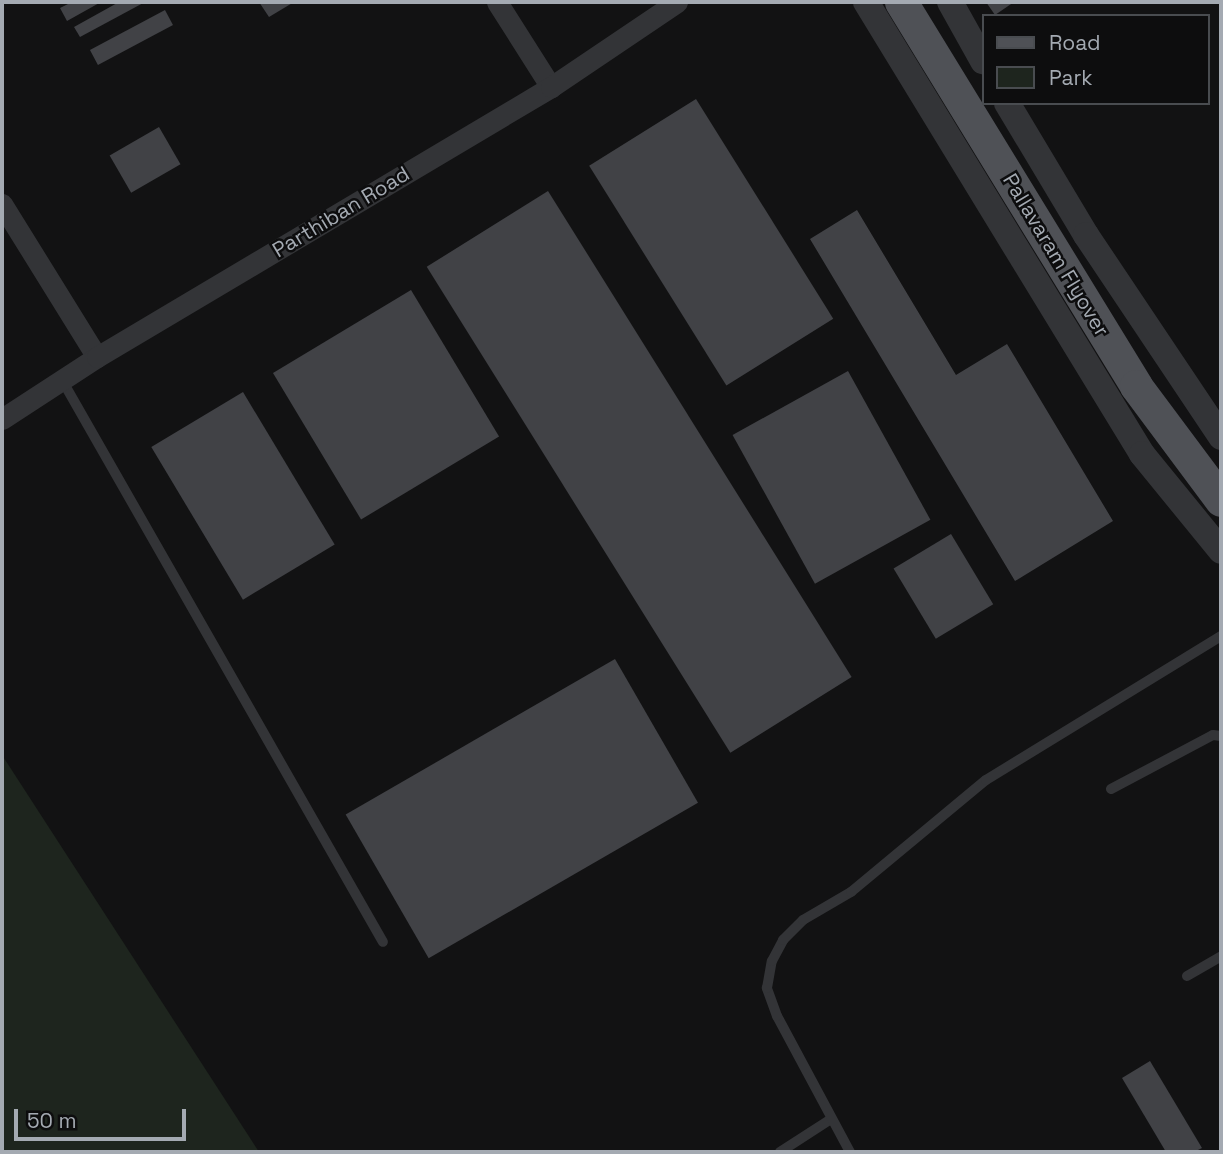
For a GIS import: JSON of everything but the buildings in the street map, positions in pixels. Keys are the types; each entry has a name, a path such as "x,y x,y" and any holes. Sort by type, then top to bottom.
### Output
{"main road":[{"name":"Pallavaram Flyover","path":"901,2 1136,386 1221,500"},
{"name":"Pallavaram Flyover","path":"925,2 982,98"},
{"name":"Pallavaram Flyover","path":"986,105 1077,257 1183,418 1221,466"}],"street":[{"path":"497,2 551,87"},
{"name":"Parthiban Road","path":"2,419 97,357 551,87 677,2"},
{"path":"866,2 1142,453 1221,551"},
{"path":"950,2 982,59"},
{"path":"1008,105 1086,236 1221,437"},
{"path":"2,204 97,357"}],"lane":[{"path":"62,380 383,942"},
{"path":"850,1152 767,988 772,961 783,940 803,920 850,892 986,780 1221,636"},
{"path":"1111,789 1213,735 1221,736"},
{"path":"1187,976 1221,956"},
{"path":"780,1152 831,1119"}],"green space":[{"path":"2,755 259,1152 2,1152"}]}
